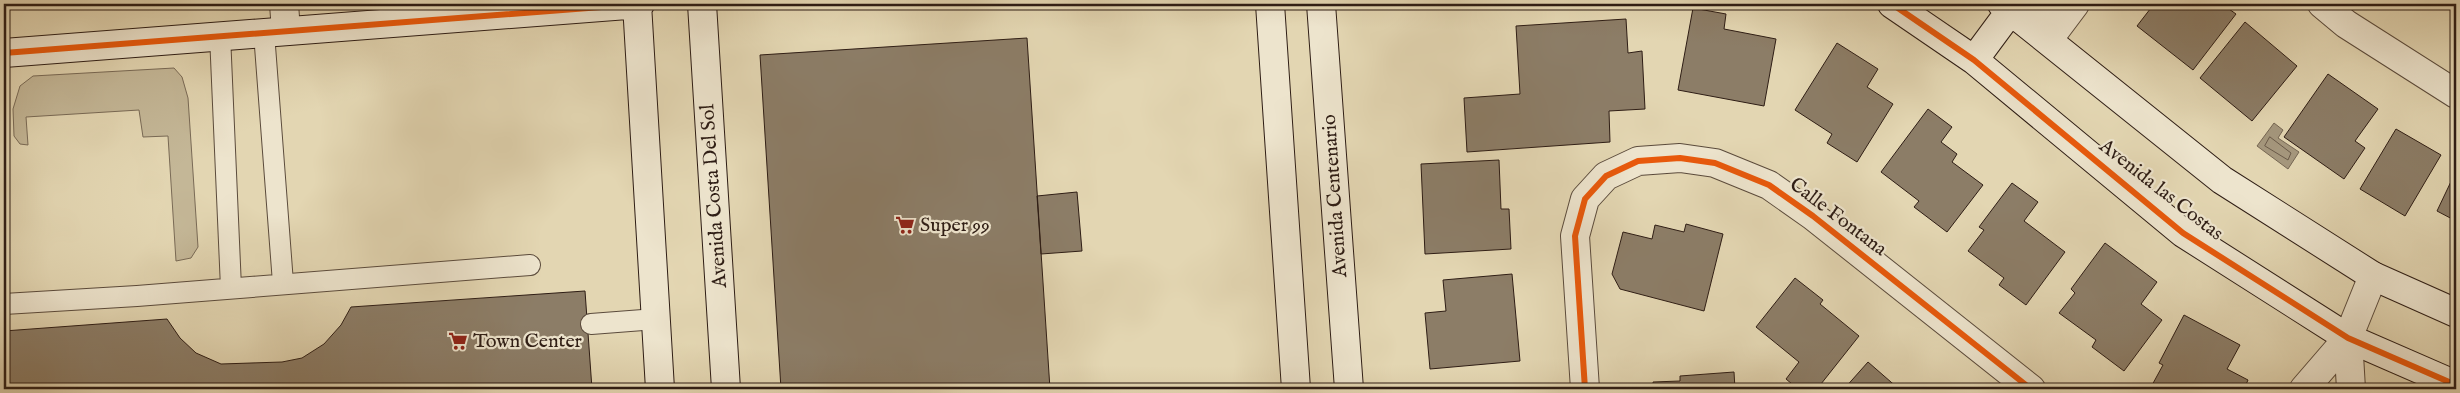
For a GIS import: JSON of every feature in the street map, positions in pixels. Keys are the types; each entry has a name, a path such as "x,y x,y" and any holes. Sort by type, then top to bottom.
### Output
{"street":[{"path":"275,32 284,4"},
{"path":"4,52 638,4 660,389"},
{"name":"Avenida Costa Del Sol","path":"702,4 726,389"},
{"path":"1270,4 1296,389"},
{"name":"Avenida Centenario","path":"1321,4 1349,389"},
{"name":"Avenida las Costas","path":"1892,4 1974,60 2183,233 2348,338 2456,385"},
{"path":"1974,60 2026,16 2075,4"},
{"path":"2322,4 2346,24 2456,94"},
{"path":"2026,16 2222,180 2373,276 2456,313"},
{"name":"Calle Fontana","path":"1584,389 1574,236 1585,198 1606,176 1638,161 1680,158 1715,163 1769,186 1813,216 2031,389"},
{"path":"2304,389 2348,338 2373,276"},
{"path":"2348,338 2351,389"}],"lane":[{"path":"275,32 284,283"},
{"path":"220,36 231,288"},
{"path":"4,304 530,264"},
{"path":"591,324 656,319"}],"shaded area":[{"path":"174,68 182,77 188,98 198,247 191,258 176,261 168,136 143,137 139,110 26,117 28,145 20,144 14,136 13,109 20,86 33,76"}],"water":[{"path":"2274,123 2283,130 2278,138 2299,152 2288,169 2257,146"}],"building":[{"path":"2154,4 2222,4 2236,14 2193,70 2137,26"},
{"path":"1693,8 1726,14 1724,29 1776,39 1764,106 1678,90"},
{"path":"1626,19 1628,53 1642,51 1645,109 1609,111 1610,142 1467,152 1464,98 1520,94 1516,26"},
{"path":"2245,22 2297,66 2252,121 2200,78"},
{"name":"Super 99","path":"1027,38 1050,389 781,389 760,55"},
{"path":"1837,43 1878,69 1867,87 1893,104 1857,162 1827,143 1832,134 1795,110"},
{"path":"2328,74 2378,109 2355,141 2365,148 2344,179 2284,137"},
{"path":"1928,109 1952,127 1941,142 1957,154 1952,162 1983,185 1947,232 1914,207 1919,201 1881,172"},
{"path":"2396,129 2441,155 2405,216 2360,189"},
{"path":"1499,160 1501,209 1509,209 1511,249 1425,254 1421,164"},
{"path":"2456,171 2456,221 2437,211"},
{"path":"2012,183 2038,202 2024,221 2065,252 2026,305 1999,285 2004,278 1968,251 1984,230 1979,227"},
{"path":"1077,192 1082,251 1041,254 1037,196"},
{"path":"1686,224 1723,234 1704,311 1620,289 1612,274 1623,232 1652,239 1655,225 1684,232"},
{"path":"2105,243 2157,282 2141,304 2162,320 2124,371 2092,347 2096,340 2059,313 2075,293 2071,289"},
{"path":"1512,274 1520,361 1430,369 1425,313 1446,311 1443,280"},
{"path":"1795,278 1823,300 1820,304 1859,336 1817,389 1798,389 1786,379 1799,362 1756,327"},
{"name":"Town Center","path":"585,291 592,389 4,389 4,331 167,319 180,338 196,353 221,364 282,362 302,358 324,344 341,325 351,307"},
{"path":"2184,315 2240,345 2227,369 2248,380 2244,389 2155,389 2151,387 2163,365 2159,363"},
{"path":"1868,362 1899,389 1844,389"},
{"path":"1734,372 1735,389 1654,389 1653,382 1680,381 1680,376"},
{"path":"1514,384 1514,389 1446,388"}],"cycle path":[{"path":"4,53 640,4"},
{"path":"1892,4 1974,60 2183,233 2348,338 2456,385"},
{"path":"1585,389 1575,236 1585,199 1606,176 1638,161 1680,158 1715,163 1769,185 1813,216 2031,389"}],"place":[{"name":"Super 99","path":"905,225"},
{"name":"Town Center","path":"458,341"}]}
